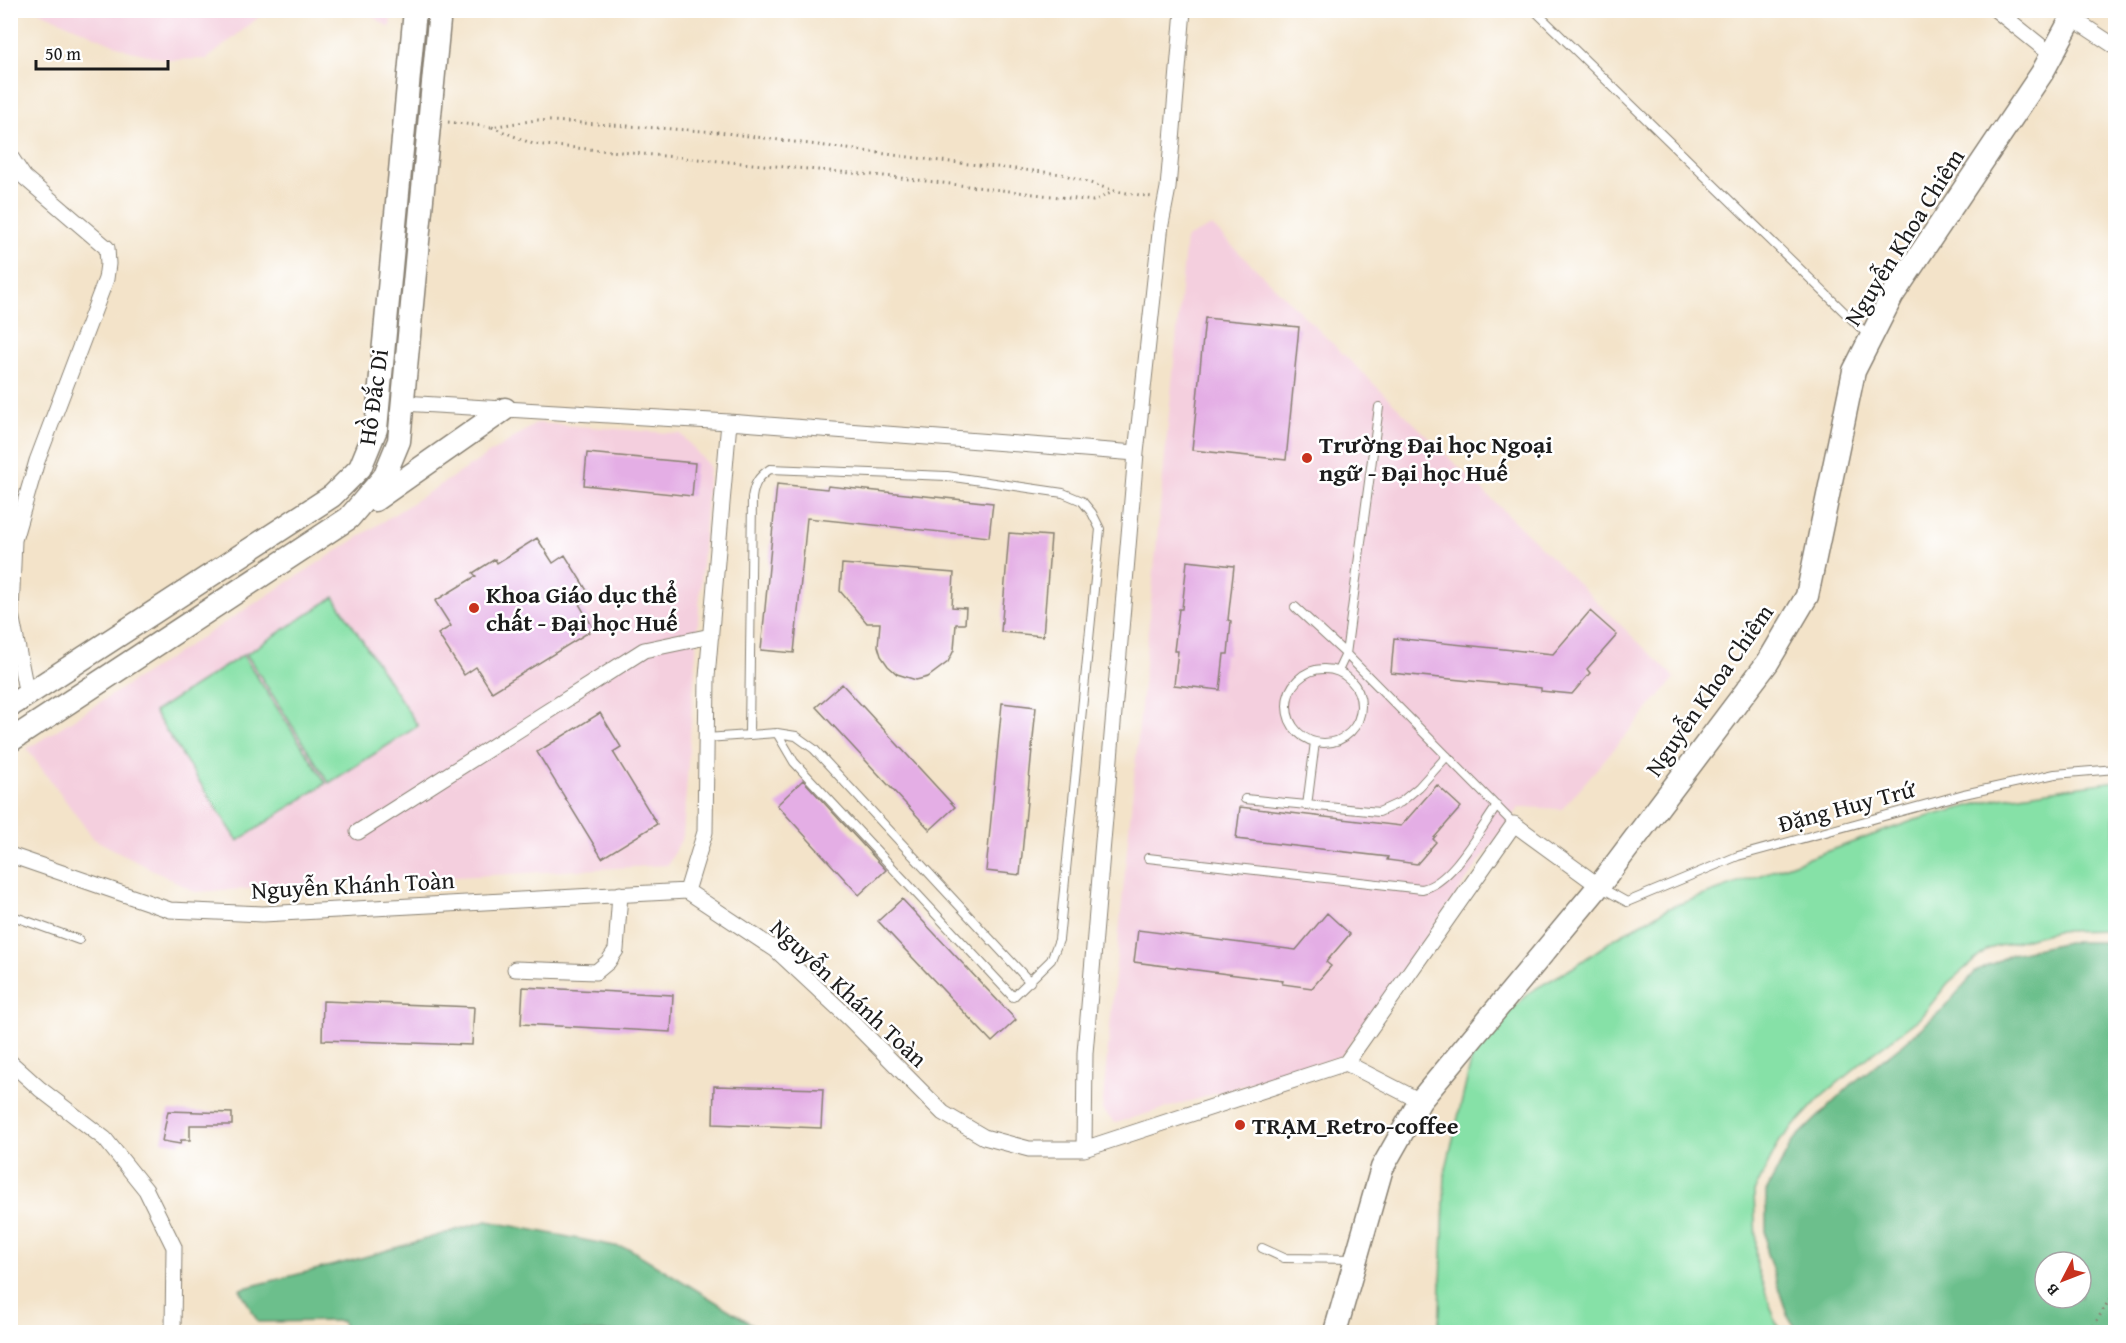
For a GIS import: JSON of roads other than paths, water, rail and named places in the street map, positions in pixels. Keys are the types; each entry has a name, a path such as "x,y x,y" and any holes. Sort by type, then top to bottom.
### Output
{"street":[{"name":"Hồ Đắc Di","path":"19,700 332,496 360,468 376,429 415,10"},
{"name":"Hồ Đắc Di","path":"10,741 349,518 384,477 399,441 440,10"},
{"path":"1084,1149 1085,1053 1136,453 1161,224 1166,199 1183,10"},
{"path":"1996,10 2052,56"},
{"path":"2074,14 2115,47"},
{"name":"Nguyễn Khoa Chiêm","path":"1335,1332 1382,1168 1420,1101 1599,886 1768,662 1807,596 1854,371 1892,296 2042,73 2074,14"},
{"path":"10,156 24,177 107,248 108,264 106,279 37,461 14,540 11,614 19,700"},
{"path":"385,335 409,337"},
{"path":"402,403 729,422 1136,453"},
{"path":"349,518 505,409"},
{"path":"687,891 705,832 707,677 729,422"},
{"path":"360,468 384,477"},
{"path":"358,832 644,650 711,636"},
{"path":"1420,1101 1346,1063 1514,824 1599,886"},
{"name":"Nguyễn Khánh Toàn","path":"10,855 170,910 264,914 687,891 776,950 850,1019 943,1113 984,1137 1029,1149 1084,1149 1346,1063"},
{"path":"515,969 596,972 608,962 616,950 620,894"},
{"path":"10,1062 40,1089 105,1139 146,1190 174,1247 173,1332"}],"lane":[{"path":"1534,10 1871,338"},
{"path":"1338,671 1346,654 1379,407"},
{"path":"749,734 752,498 753,486 759,477 770,468 947,476 1063,493 1082,501 1092,513 1100,529 1059,940 1051,960 1013,997 794,762 777,732"},
{"path":"1295,607 1346,654 1514,824"},
{"path":"1324,668 1338,671 1351,679 1359,692 1361,706 1358,720 1350,732 1338,740 1315,742 1299,734 1293,727 1286,705 1289,691 1298,679 1310,671 1324,668"},
{"path":"706,738 777,732 796,736 814,749 1030,982"},
{"path":"1307,806 1315,742"},
{"path":"1245,798 1379,812 1392,808 1419,787 1447,756"},
{"name":"Đặng Huy Trứ","path":"1599,886 1627,902 1738,856 1964,794 2055,774 2115,769"},
{"path":"1148,858 1422,889 1433,887 1453,869 1497,806"},
{"path":"10,915 79,940"},
{"path":"1262,1248 1284,1258 1356,1259"}],"place":[{"name":"Trường Đại học Ngoại ngữ - Đại học Huế","path":"1307,458"},
{"name":"Khoa Giáo dục thể chất - Đại học Huế","path":"474,608"},
{"name":"TRẠM_Retro-coffee","path":"1240,1125"}]}
